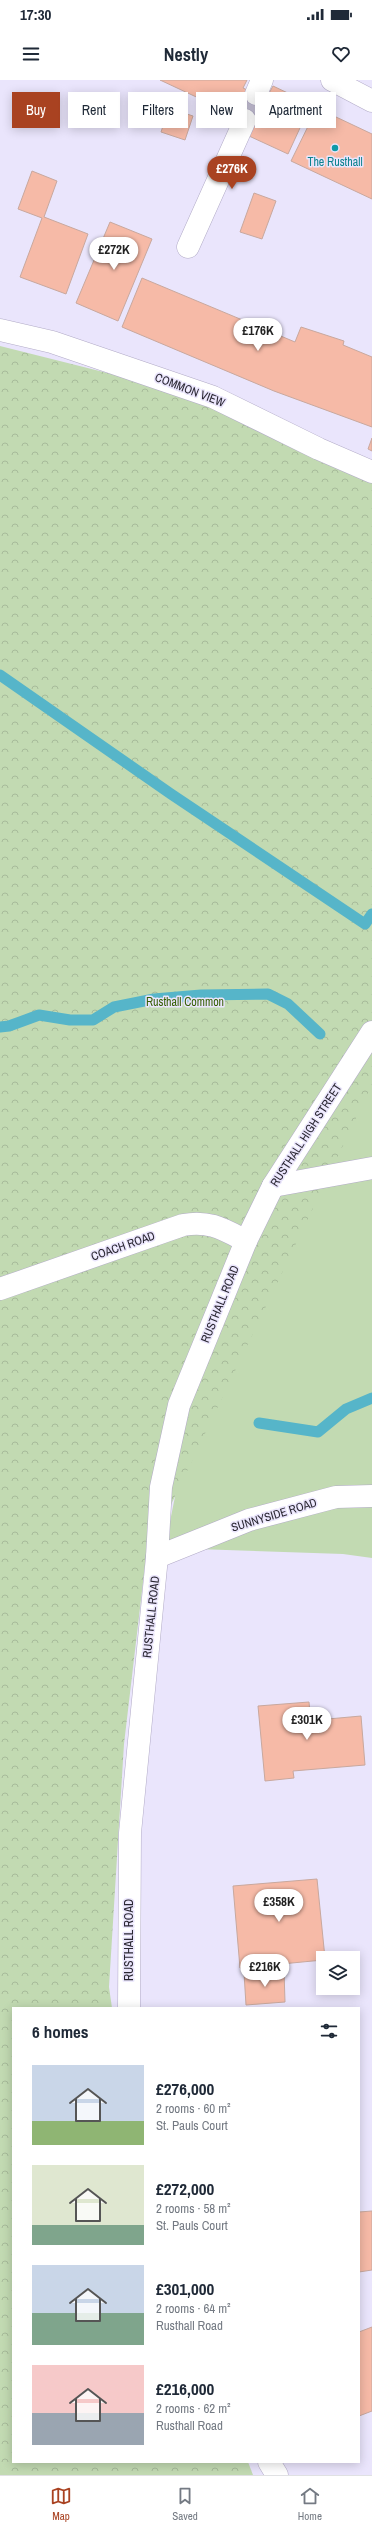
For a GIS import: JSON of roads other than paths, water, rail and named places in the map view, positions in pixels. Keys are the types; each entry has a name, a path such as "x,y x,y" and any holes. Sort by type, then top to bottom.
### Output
{"street":[{"path":"332,80 372,101"},
{"path":"188,247 240,128"},
{"name":"COMMON VIEW","path":"0,330 52,342 213,397 319,449 372,472"},
{"name":"RUSTHALL HIGH STREET","path":"246,1241 273,1186 372,1032"},
{"path":"273,1186 372,1168"},
{"name":"COACH ROAD","path":"0,1289 190,1223 198,1222 215,1225 246,1241"},
{"name":"RUSTHALL ROAD","path":"129,2007 130,1833 157,1557 161,1488 178,1405 246,1241"},
{"name":"SUNNYSIDE ROAD","path":"157,1557 249,1520 336,1497 372,1496"},
{"path":"270,2463 277,2475"}],"waterway":[{"path":"0,675 171,794 365,924 372,914"},
{"path":"0,1027 9,1026 39,1015 70,1020 93,1020 114,1007 154,999 201,995 268,994 288,1004 320,1034"},
{"path":"259,1423 318,1432 346,1409 372,1398"}],"tunnel":[{"path":"247,115 255,96"}],"place":[{"name":"The Rusthall","path":"335,148"}],"park label":[{"name":"Rusthall Common","path":"185,1002"}]}
